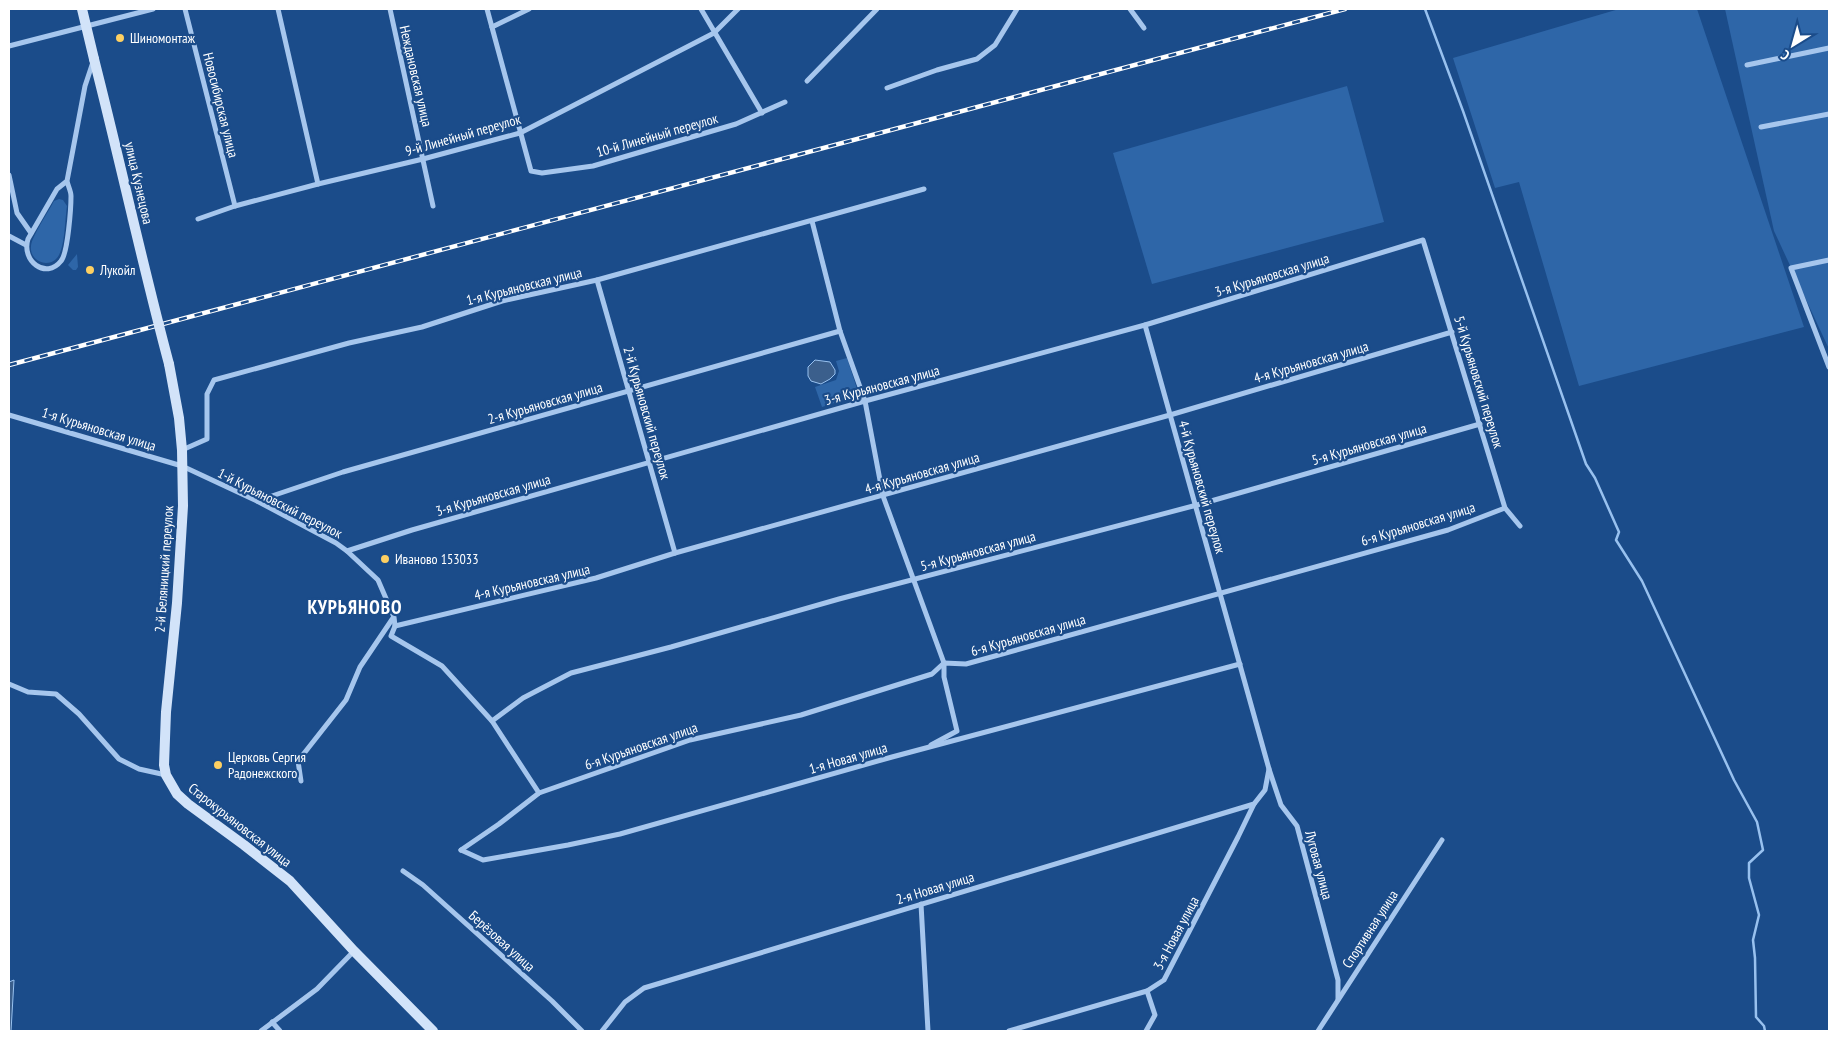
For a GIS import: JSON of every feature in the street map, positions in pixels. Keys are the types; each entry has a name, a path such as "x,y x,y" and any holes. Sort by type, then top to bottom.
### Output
{"main road":[{"name":"улица Кузнецова","path":"82,9 113,131 149,289 169,364"},
{"name":"2-й Беляницкий переулок","path":"166,775 164,765 166,712 177,603 183,506 182,450 179,418 169,364"},
{"name":"Старокурьяновская улица","path":"166,775 177,794 188,804 290,881 354,951 432,1031"}],"street":[{"path":"9,46 154,9"},
{"name":"Новосибирская улица","path":"185,9 235,206"},
{"path":"278,9 318,184"},
{"name":"Неждановская улица","path":"390,9 433,206"},
{"path":"487,9 520,133"},
{"path":"492,27 529,9"},
{"path":"701,9 762,113"},
{"name":"9-й Линейный переулок","path":"198,219 235,206 520,133 714,33 738,9"},
{"path":"807,81 877,9"},
{"path":"887,88 937,70 977,59 995,44 1016,9"},
{"path":"1132,9 1144,28"},
{"path":"1747,65 1829,48"},
{"path":"67,181 57,189 26,245 28,258 38,266 51,268 62,260 66,248 71,194 67,181 85,86 94,59"},
{"name":"10-й Линейный переулок","path":"520,133 531,171 542,173 593,166 736,124 785,102"},
{"path":"1761,127 1829,114"},
{"path":"9,175 17,213 31,233"},
{"name":"1-я Курьяновская улица","path":"182,450 207,439 207,394 214,380 349,343 422,327 502,301 597,280 924,190"},
{"path":"812,221 840,331 865,401 883,496 944,663 944,677 957,731 922,749"},
{"path":"9,236 26,245"},
{"name":"3-я Курьяновская улица","path":"347,551 412,530 865,401 1145,325 1423,240"},
{"name":"5-й Курьяновский переулок","path":"1423,240 1505,508 1520,526"},
{"path":"1829,260 1791,268 1829,368"},
{"name":"2-й Курьяновский переулок","path":"597,280 675,553"},
{"name":"4-й Курьяновский переулок","path":"1145,325 1237,656"},
{"name":"2-я Курьяновская улица","path":"258,501 343,472 840,331"},
{"name":"4-я Курьяновская улица","path":"395,626 596,578 675,553 1170,415 1452,332"},
{"name":"1-я Курьяновская улица","path":"9,415 182,466"},
{"name":"5-я Курьяновская улица","path":"492,721 523,698 571,673 1196,505 1480,424"},
{"name":"1-й Курьяновский переулок","path":"182,466 258,501 347,551 378,580 394,617 395,626 391,636 442,666 492,721 539,793"},
{"name":"6-я Курьяновская улица","path":"461,850 539,793 690,740 801,715 932,674 944,663 966,664 1448,530 1505,508"},
{"path":"301,781 298,761 346,700 360,667 394,617"},
{"name":"Луговая улица","path":"1237,656 1281,805 1297,826 1338,980 1338,999"},
{"name":"1-я Новая улица","path":"461,850 483,860 620,834 922,749 1240,664"},
{"path":"9,684 28,692 56,694 79,714 119,759 139,769 166,775"},
{"path":"1254,804 1265,790 1269,769"},
{"name":"2-я Новая улица","path":"602,1031 625,1002 644,988 1254,804"},
{"name":"3-я Новая улица","path":"1009,1031 1147,991 1164,980 1254,804"},
{"name":"Спортивная улица","path":"1318,1031 1442,840"},
{"name":"Берёзовая улица","path":"403,870 423,885 552,1001 582,1031"},
{"path":"921,904 928,1031"},
{"path":"261,1031 317,989 354,951"},
{"path":"1146,1031 1155,1015 1147,991"},
{"path":"272,1022 280,1031"}],"shaded area":[{"path":"1619,9 1697,9 1804,327 1579,386 1519,182 1495,188 1453,58"},
{"path":"1725,9 1829,9 1829,349 1774,231"},
{"path":"1347,86 1384,222 1152,284 1113,153"},
{"path":"63,200 67,206 61,250 55,260 46,263 41,262 31,252 32,242 54,201"},
{"path":"77,254 78,267 76,270 73,270 68,265"},
{"path":"847,358 859,395 822,407 815,387 836,380 839,371 836,361"},
{"path":"815,360 830,362 835,370 835,374 830,379 821,384 811,381 808,376 808,367"},
{"path":"14,980 11,1031 9,1031 9,982"}],"waterway":[{"path":"1425,9 1463,111 1586,464 1595,478 1619,532 1616,540 1642,581 1734,780 1757,822 1763,850 1749,863 1749,878 1759,915 1753,940 1756,1017 1764,1026 1765,1031"}],"railway":[{"path":"9,365 1345,9"}],"place":[{"name":"Шиномонтаж","path":"120,38"},
{"name":"Лукойл","path":"90,270"},
{"name":"Иваново 153033","path":"385,559"},
{"name":"Церковь Сергия Радонежского","path":"218,765"}],"district":[{"name":"КУРЬЯНОВО","path":"355,607"}]}
